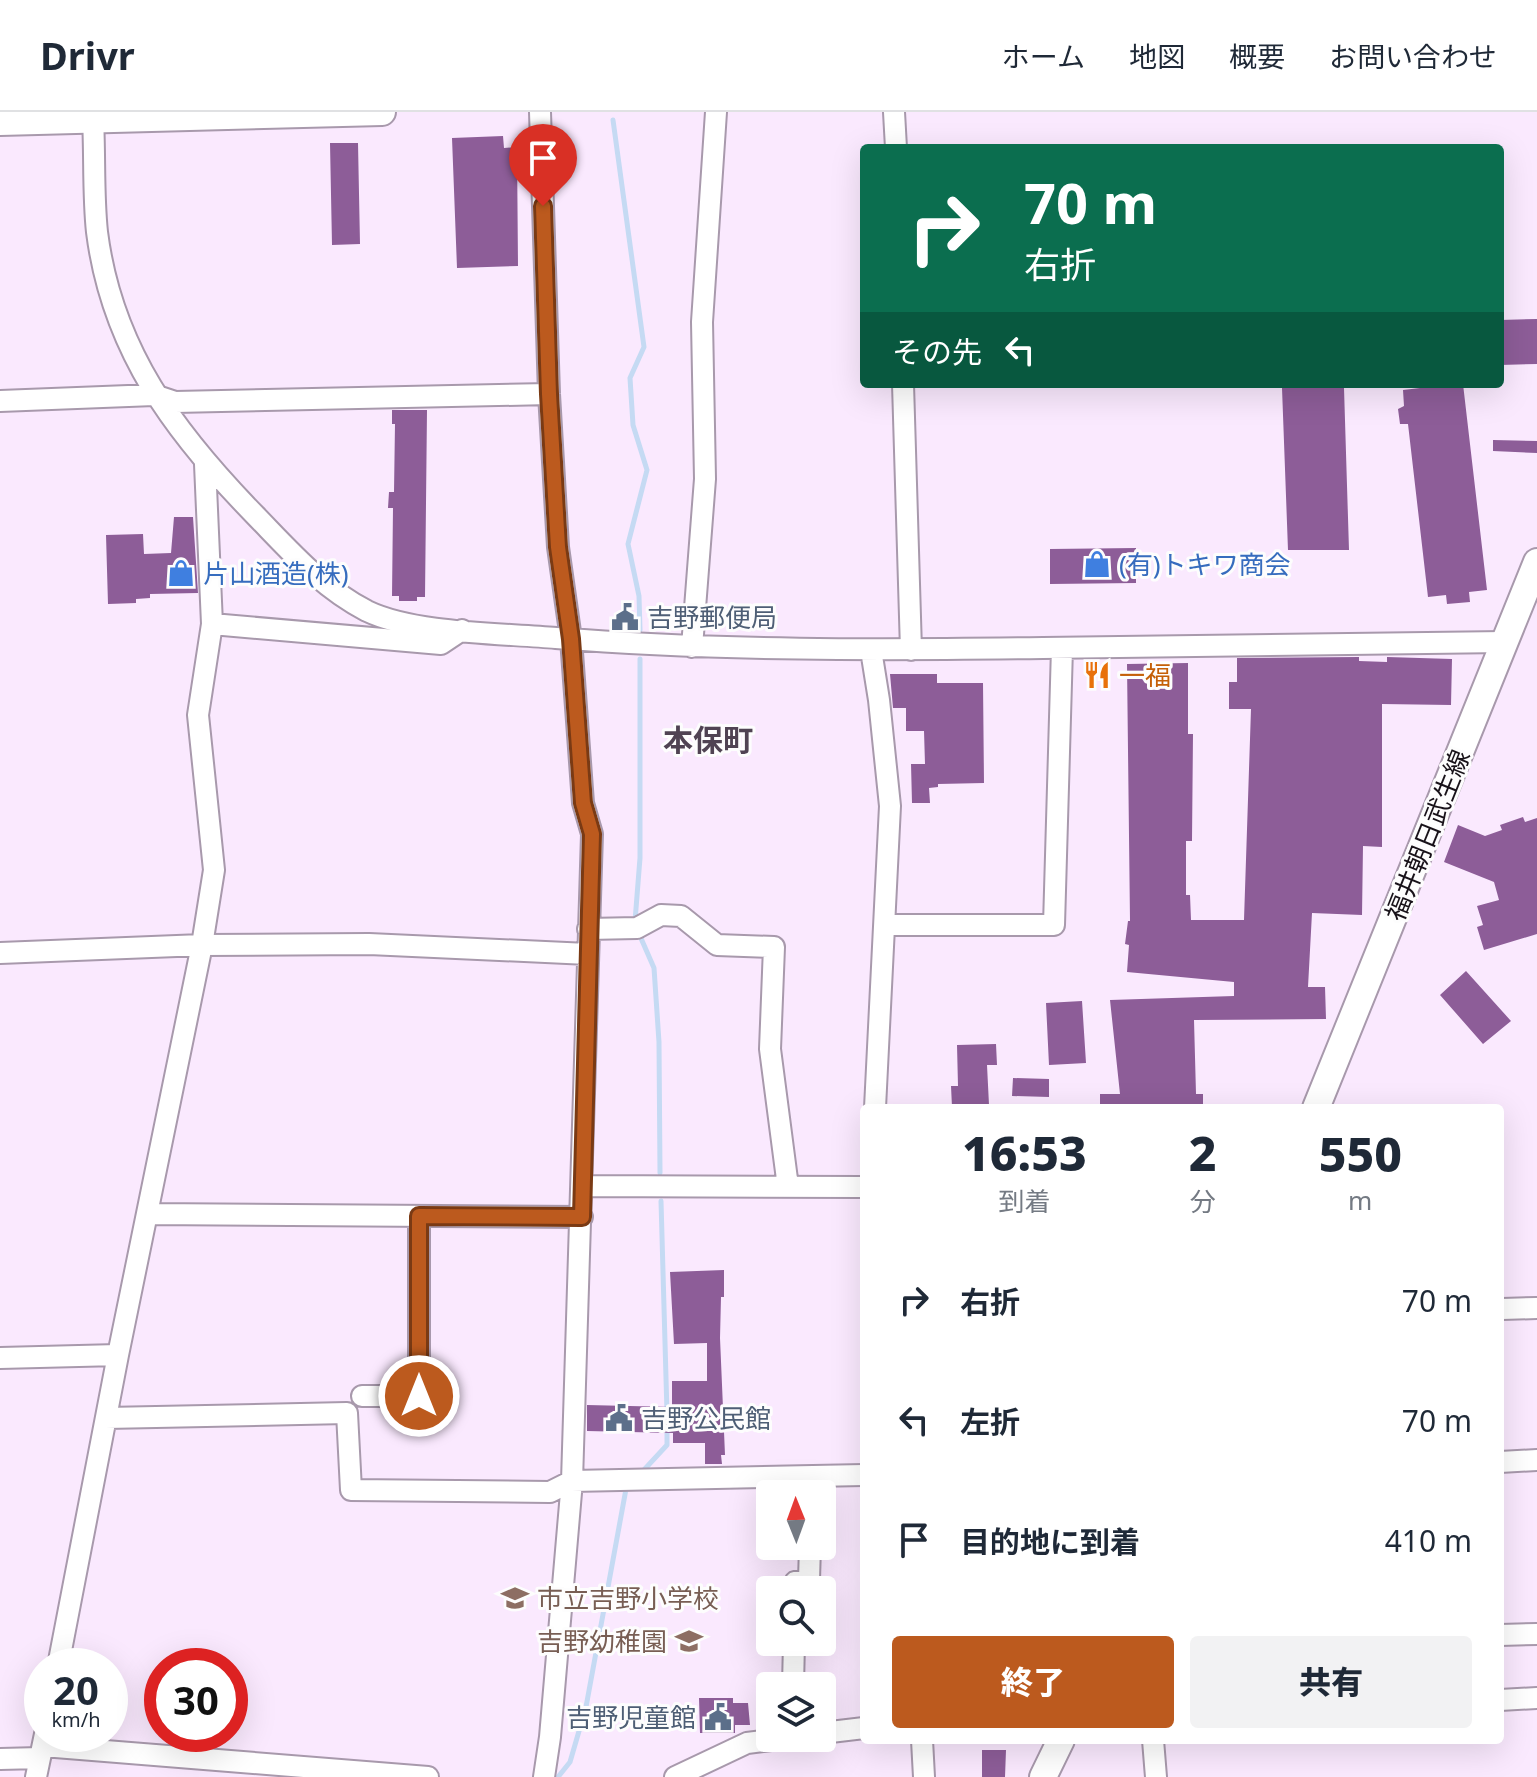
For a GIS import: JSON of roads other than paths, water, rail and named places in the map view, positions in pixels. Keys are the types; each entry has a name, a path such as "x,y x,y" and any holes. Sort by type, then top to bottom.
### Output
{"main road":[{"path":"0,122 93,116 382,112"},
{"name":"福井朝日武生線","path":"1318,1104 1537,562"},
{"path":"1043,1777 1059,1744"}],"street":[{"path":"540,112 549,394 558,547 571,639 583,803 592,834 572,1481 544,1777"},
{"path":"692,647 705,479 702,322 716,112"},
{"path":"894,112 896,144"},
{"path":"93,116 97,231 108,289 117,316 154,395 205,464 331,590 372,613 422,628 692,647 911,650 1505,642"},
{"path":"903,388 911,650"},
{"path":"0,401 154,395 175,402 549,394"},
{"path":"61,1648 202,945 214,870 198,715 212,624 205,464"},
{"path":"212,624 441,644 462,630"},
{"path":"885,925 1054,925 1062,648"},
{"path":"871,650 890,806 875,1104"},
{"path":"588,929 637,928 661,915 681,916 717,945 774,947 770,1049 788,1187"},
{"path":"0,953 202,945 369,944 588,954"},
{"path":"582,1186 860,1187"},
{"path":"148,1214 582,1217"},
{"path":"362,1396 419,1396 419,1216"},
{"path":"1504,1309 1537,1308"},
{"path":"0,1358 118,1355"},
{"path":"106,1418 347,1413 351,1490 550,1492 572,1481 756,1484"},
{"path":"1504,1462 1537,1460"},
{"path":"836,1480 860,1476"},
{"path":"1504,1635 1537,1634"},
{"path":"1504,1700 1537,1698"},
{"path":"836,1731 860,1728"},
{"path":"675,1777 747,1743 756,1742"},
{"path":"922,1744 924,1777"},
{"path":"1153,1744 1156,1777"},
{"path":"0,1759 41,1754 428,1777"}],"waterway":[{"path":"613,120 644,347 630,378 633,425 647,470 628,544 639,596 640,630"},
{"path":"635,921 640,858 640,659"},
{"path":"640,936 654,968 659,1042 660,1173"},
{"path":"661,1201 667,1413"},
{"path":"642,1472 667,1445 667,1427"},
{"path":"558,1777 570,1762 586,1707 626,1489 630,1485"}],"place":[{"name":"(有)トキワ商会","path":"1097,564"},
{"name":"片山酒造(株)","path":"181,573"},
{"name":"吉野郵便局","path":"625,617"},
{"name":"一福","path":"1097,675"},
{"name":"吉野公民館","path":"619,1418"},
{"name":"市立吉野小学校","path":"515,1598"},
{"name":"吉野幼稚園","path":"689,1641"},
{"name":"吉野児童館","path":"718,1717"}],"district":[{"name":"本保町","path":"708,739"}]}
